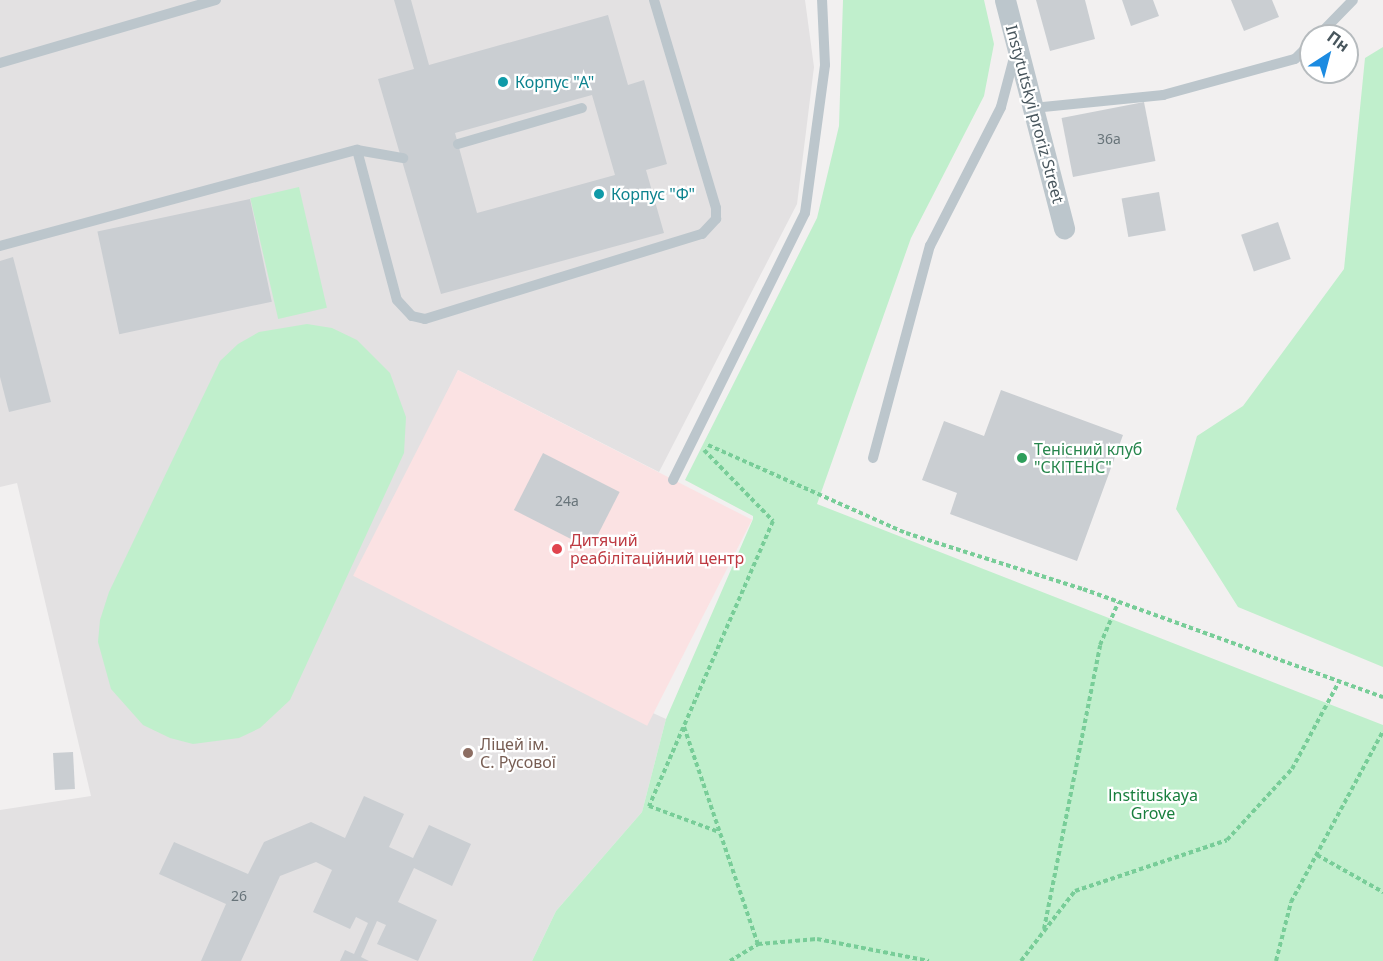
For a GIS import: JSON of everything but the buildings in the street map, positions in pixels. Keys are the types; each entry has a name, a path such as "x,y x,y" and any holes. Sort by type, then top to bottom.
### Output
{"street":[{"name":"Instytutskyi proriz Street","path":"1005,0 1064,228"}],"lane":[{"path":"0,63 216,0"},
{"path":"357,150 398,300 412,316 425,319 702,234 716,219 716,208 654,0"},
{"path":"673,480 805,213 825,66 822,0"},
{"path":"1330,24 1353,0"},
{"path":"873,458 930,246 1001,107 1017,45"},
{"path":"1034,108 1163,95 1295,59 1299,55"},
{"path":"458,144 582,108"},
{"path":"0,246 357,150 403,158"}],"path":[{"path":"693,438 906,534 1118,603 1383,697"},
{"path":"693,438 773,521 649,806 719,832"},
{"path":"1044,929 1100,645 1118,603"},
{"path":"1021,961 1075,891 1227,840 1292,769 1340,680"},
{"path":"684,726 758,944"},
{"path":"1276,961 1291,902 1383,731"},
{"path":"1317,855 1383,892"},
{"path":"730,961 758,944 817,939 929,961"}],"shaded area":[{"path":"0,0 805,0 814,67 797,204 659,472 458,370 360,579 666,719 642,812 556,911 532,961 0,961 0,810 91,796 17,483 0,487"},
{"name":"Дитячий реабілітаційний центр","path":"458,370 752,520 647,726 353,576"}],"green space":[{"name":"Іnstituskaya Grove","path":"843,0 984,0 994,44 984,96 911,238 817,504 1383,725 1383,961 532,961 556,911 642,812 666,719 753,519 753,516 685,480 817,218 839,126"},
{"path":"1383,47 1383,667 1238,607 1176,509 1197,436 1243,406 1344,269 1365,58"},
{"path":"299,187 327,308 278,319 250,198"},
{"path":"307,324 332,328 357,340 390,373 406,417 404,453 290,700 260,728 239,738 193,744 170,738 143,725 111,689 98,642 100,620 109,592 220,361 238,344 259,332"}],"place":[{"name":"Корпус \"А\"","path":"503,82"},
{"name":"Корпус \"Ф\"","path":"599,194"},
{"name":"Тенісний клуб \"СКІТЕНС\"","path":"1022,458"},
{"name":"Дитячий реабілітаційний центр","path":"557,549"},
{"name":"Ліцей ім. С. Русової","path":"468,753"}]}
